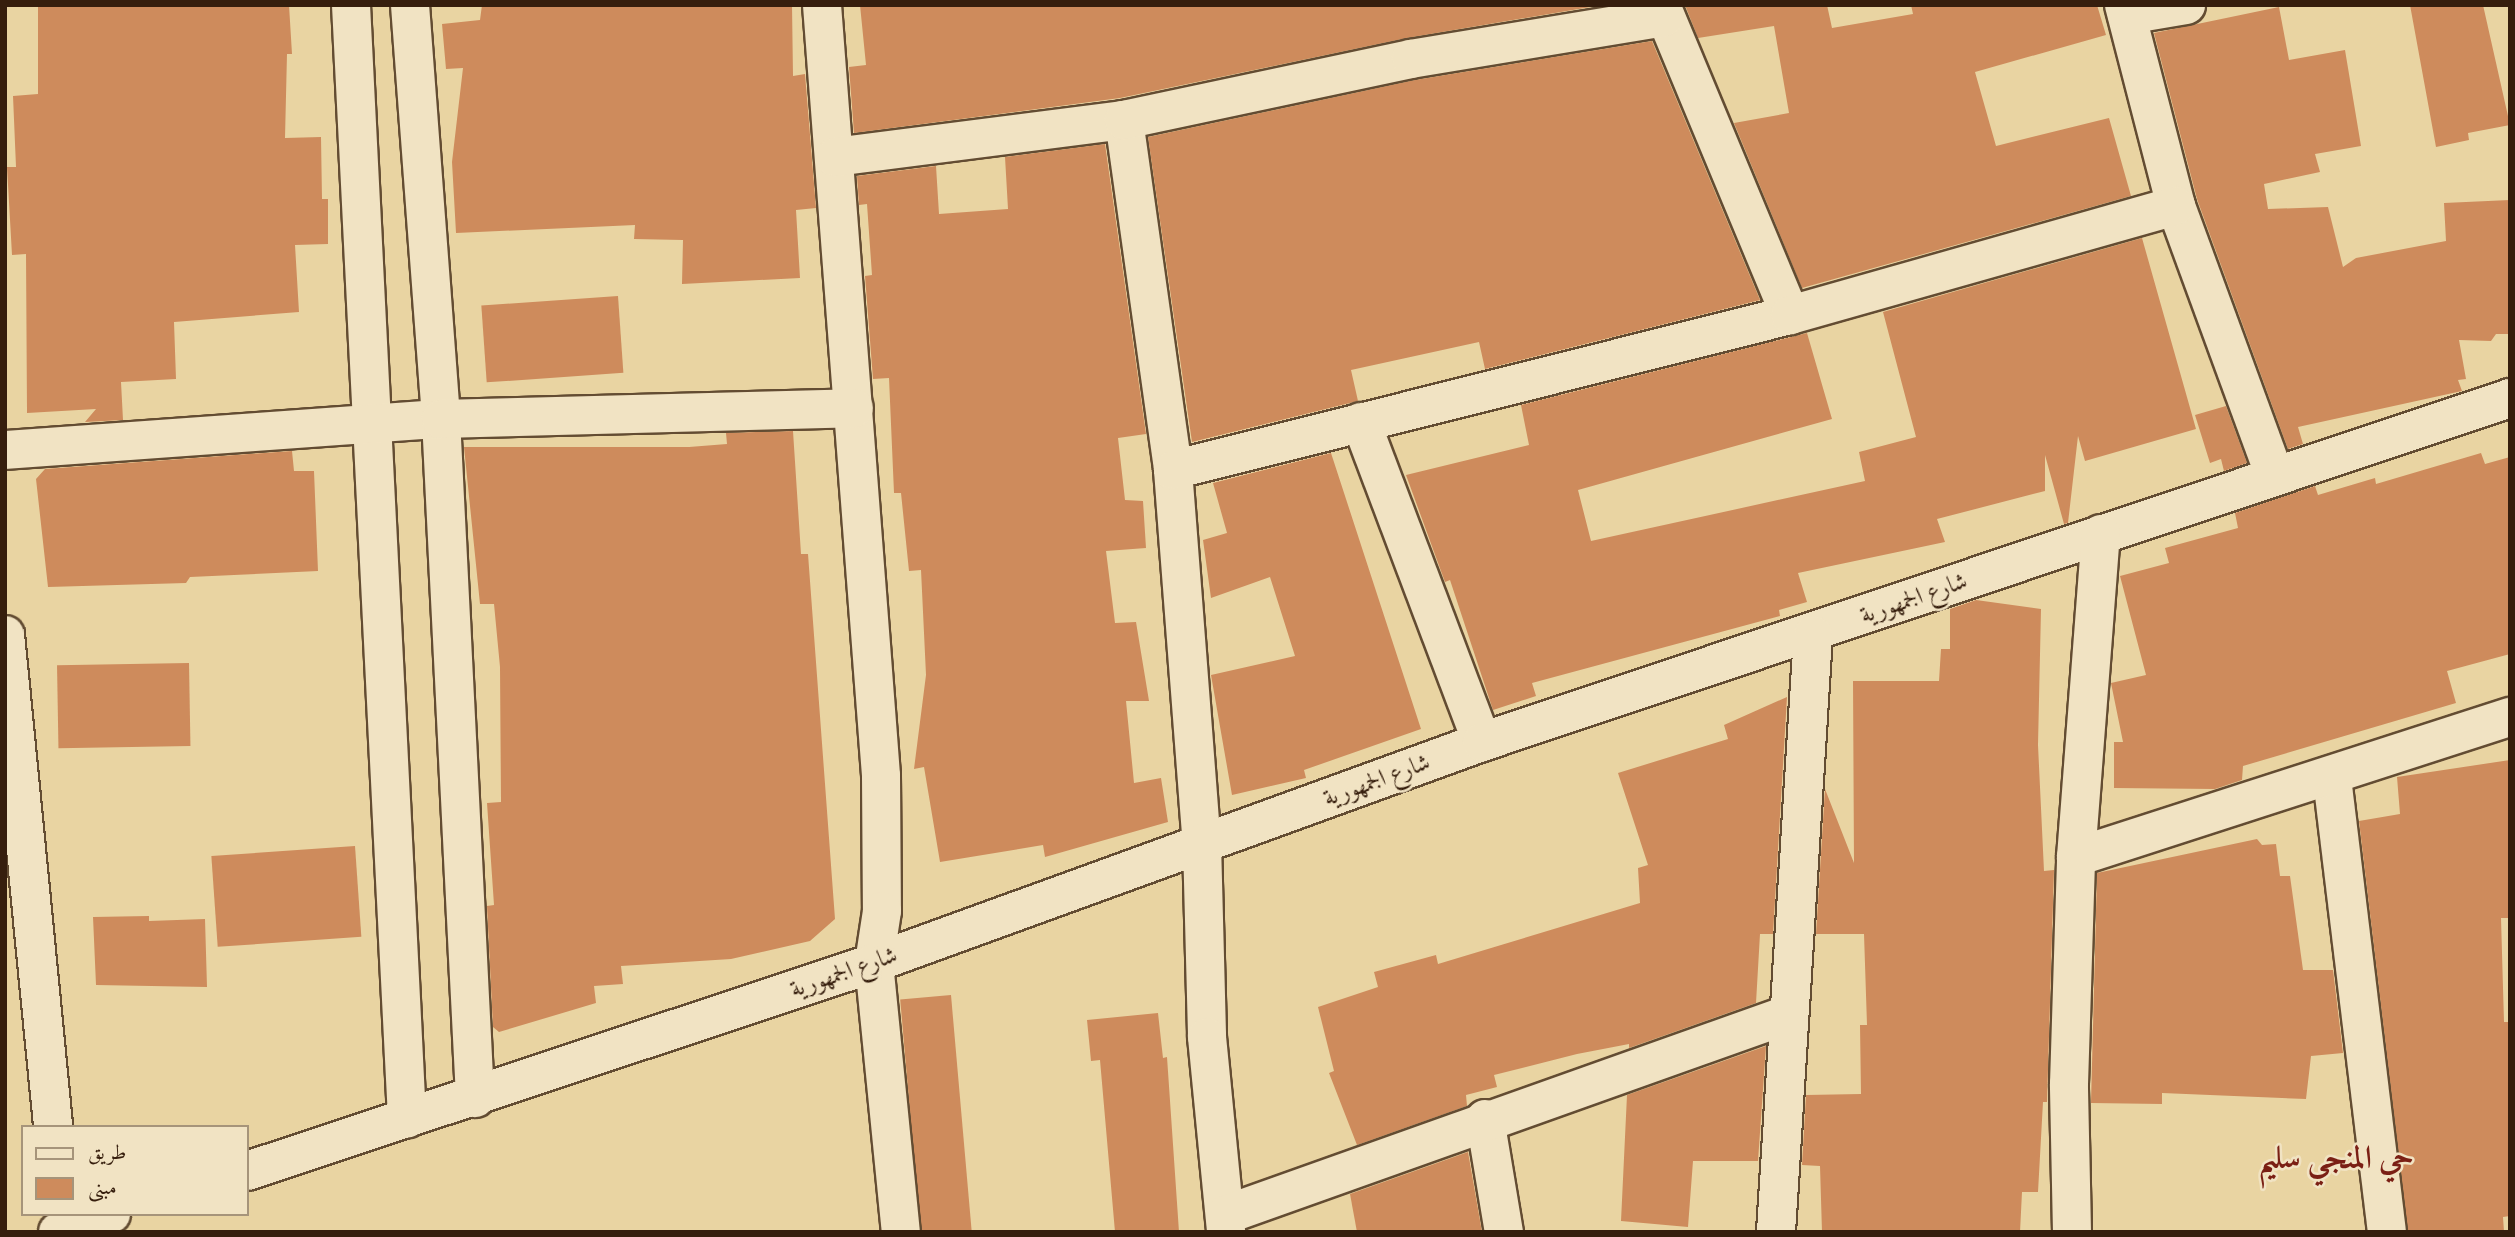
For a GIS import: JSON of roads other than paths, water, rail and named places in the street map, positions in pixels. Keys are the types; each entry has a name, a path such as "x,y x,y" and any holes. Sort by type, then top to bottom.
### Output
{"street":[{"path":"351,5 407,1119"},
{"path":"410,5 441,419 475,1098"},
{"path":"822,5 854,408 883,836 874,963 901,1232"},
{"path":"2186,5 2125,10 2176,206 2274,474"},
{"path":"835,157 1125,120 1410,59 1663,11 1790,315"},
{"path":"1125,120 1173,470 1202,843 1207,1037 1225,1223 1485,1119 1787,1015"},
{"path":"1173,470 1790,315 2176,206"},
{"name":"شارع الجمهورية","path":"248,1171 475,1098 874,963 1482,742 1813,635 2274,474 2510,398"},
{"path":"5,450 441,419 854,408"},
{"path":"1361,422 1482,742"},
{"path":"2072,1232 2069,1084 2076,857 2101,534"},
{"path":"5,635 53,1125"},
{"path":"1776,1232 1787,1015 1813,635"},
{"path":"2076,857 2332,778 2510,717"},
{"path":"2332,778 2387,1232"},
{"path":"1485,1119 1504,1232"}],"district":[{"name":"حي المنجي سليم","path":"2336,1160"}]}
